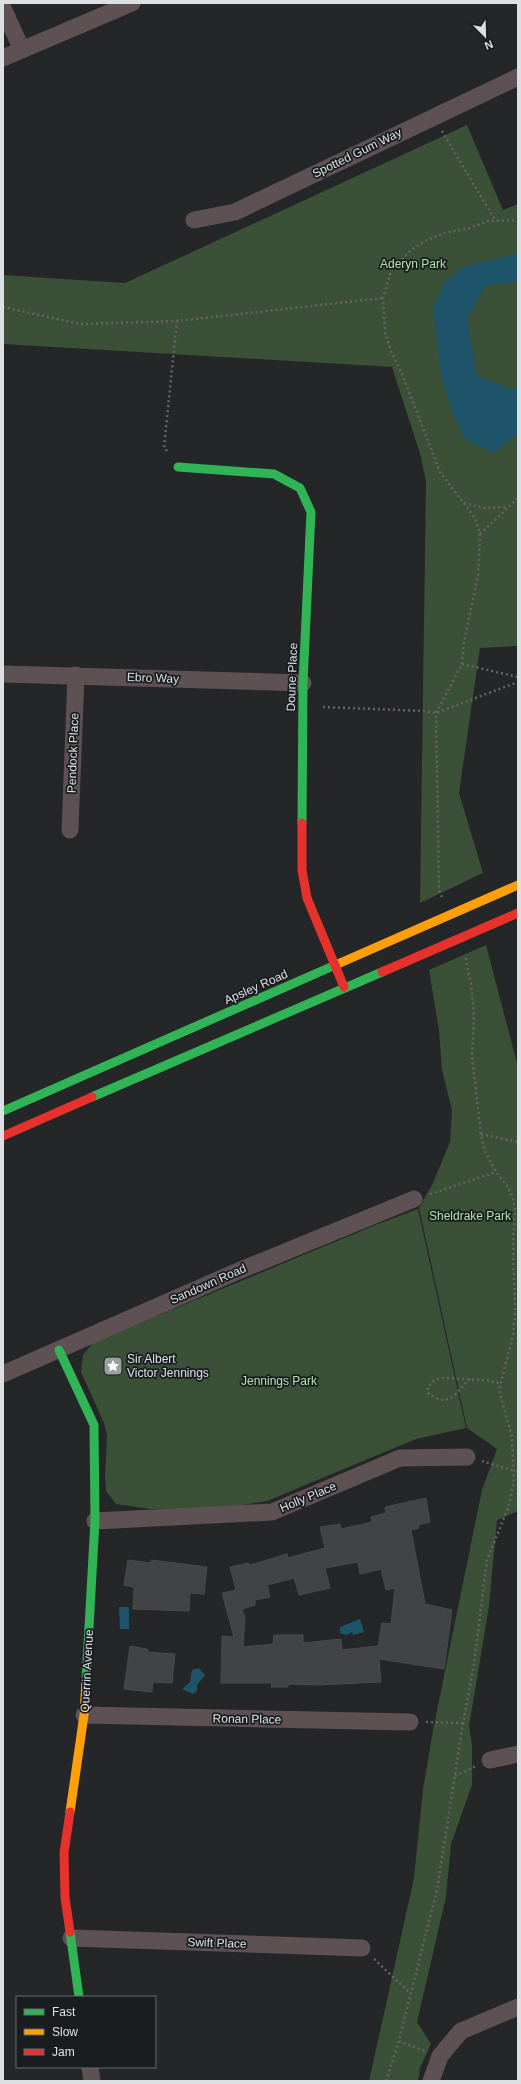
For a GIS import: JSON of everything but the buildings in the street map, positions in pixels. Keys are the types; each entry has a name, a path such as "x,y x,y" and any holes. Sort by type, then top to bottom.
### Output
{"street":[{"path":"3,58 132,3"},
{"path":"3,8 22,50"},
{"name":"Spotted Gum Way","path":"194,220 235,212 518,77"},
{"name":"Doune Place","path":"178,467 274,474 300,488 311,512 303,683 304,884 307,898 344,987"},
{"name":"Ebro Way","path":"3,674 303,683"},
{"name":"Pendock Place","path":"70,830 76,675"},
{"name":"Apsley Road","path":"3,1111 518,885"},
{"path":"3,1136 344,987 518,913"},
{"name":"Sandown Road","path":"3,1374 236,1272 414,1199"},
{"name":"Querrin Avenue","path":"59,1350 94,1425 95,1521 84,1715 64,1853 65,1898 79,1996"},
{"name":"Holly Place","path":"95,1521 272,1512 400,1458 467,1457"},
{"name":"Ronan Place","path":"84,1715 410,1722"},
{"path":"490,1760 518,1754"},
{"name":"Swift Place","path":"71,1938 362,1948"},
{"path":"431,2081 440,2056 461,2031 518,2007"},
{"path":"90,2068 92,2081"}],"path":[{"path":"433,117 495,220"},
{"path":"442,898 439,890 437,838 436,713 462,664 464,642 478,576 480,534 475,518 440,472 391,351 385,332 383,298 391,272 411,250 444,233 495,220 518,220"},
{"path":"3,307 80,324 177,321 383,298"},
{"path":"177,321 164,447 178,467"},
{"path":"480,534 518,498"},
{"path":"464,503 483,508 507,507"},
{"path":"462,664 518,677"},
{"path":"303,706 424,711 436,713 518,682"},
{"path":"386,2081 399,2041 437,1890 454,1776 474,1664 487,1560 508,1508 514,1482 512,1437 501,1404 500,1384 513,1335 515,1314 513,1241 515,1212 514,1201 508,1187 496,1172 484,1149 472,1057 474,1023 471,984 468,962 462,948"},
{"path":"481,1134 518,1142"},
{"path":"414,1199 496,1172"},
{"path":"470,1379 457,1394 451,1398 442,1399 427,1392 428,1387 438,1378 448,1377 487,1379 500,1384"},
{"path":"467,1457 518,1472"},
{"path":"410,1722 463,1723"},
{"path":"454,1776 490,1760"},
{"path":"362,1948 410,1994"},
{"path":"399,2041 440,2056"}],"green space":[{"name":"Aderyn Park","path":"467,125 503,210 518,204 518,646 480,648 459,793 483,873 420,903 426,482 421,457 392,367 3,344 3,275 125,283"},
{"name":"Sheldrake Park","path":"486,945 518,1067 518,1511 497,1520 489,1606 469,1726 472,1745 472,1785 451,1844 446,1897 417,2022 431,2044 420,2068 418,2081 369,2081 414,1878 423,1789 434,1725 482,1490 497,1449 467,1428 419,1208 433,1183 450,1142 452,1110 442,1070 439,1030 429,970"},
{"name":"Jennings Park","path":"418,1209 466,1428 416,1439 267,1501 224,1508 150,1509 116,1504 106,1491 105,1476 107,1436 104,1423 81,1372 83,1355 94,1342 378,1224"}],"water":[{"path":"518,253 518,281 485,286 467,318 476,375 512,390 518,386 518,433 494,453 464,439 452,411 441,375 433,309 443,284 463,267"},
{"path":"119,1607 129,1607 129,1629 120,1629"},
{"path":"360,1619 364,1632 353,1635 352,1632 347,1635 340,1633 340,1627"},
{"path":"199,1668 205,1675 197,1685 197,1691 193,1694 182,1689 190,1682 192,1670"}],"traffic: fast":[{"path":"178,467 274,474 300,488 311,512 303,683 302,823"},
{"path":"3,1111 340,963"},
{"path":"92,1097 382,972"},
{"path":"59,1350 94,1425 95,1521 86,1680"},
{"path":"70,1932 79,1996"}],"traffic: slow":[{"path":"340,963 518,885"},
{"path":"70,1812 84,1715 86,1680"}],"traffic: jam":[{"path":"302,823 302,870 307,898 344,987"},
{"path":"382,972 518,913"},
{"path":"3,1136 92,1097"},
{"path":"70,1812 64,1853 65,1897 70,1932"}],"place":[{"name":"Sir Albert Victor Jennings","path":"113,1366"}]}
